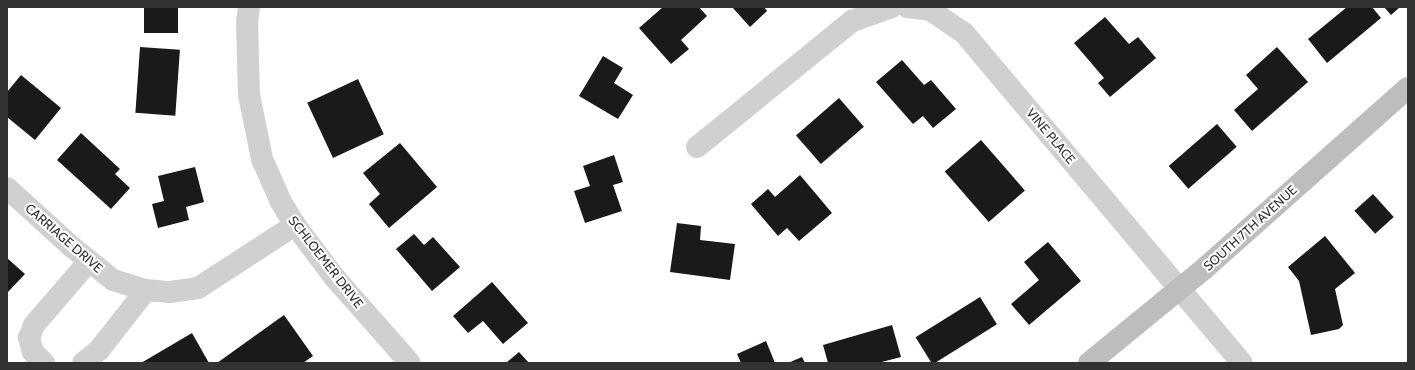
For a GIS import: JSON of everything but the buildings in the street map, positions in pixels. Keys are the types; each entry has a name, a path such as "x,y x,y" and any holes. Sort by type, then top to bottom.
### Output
{"street":[{"name":"SCHLOEMER DRIVE","path":"249,7 247,21 249,95 262,159 281,202 295,225 335,278 410,363"},
{"path":"697,147 852,20 892,7"},
{"name":"VINE PLACE","path":"907,7 930,10 964,32 1242,363"},
{"name":"SOUTH 7TH AVENUE","path":"1089,363 1180,289 1408,88"},
{"name":"CARRIAGE DRIVE","path":"7,188 89,261 113,280 146,290 170,292 198,288 295,225"},
{"path":"44,363 32,352 29,338 34,325 89,261"},
{"path":"83,363 100,350 146,290"}]}
